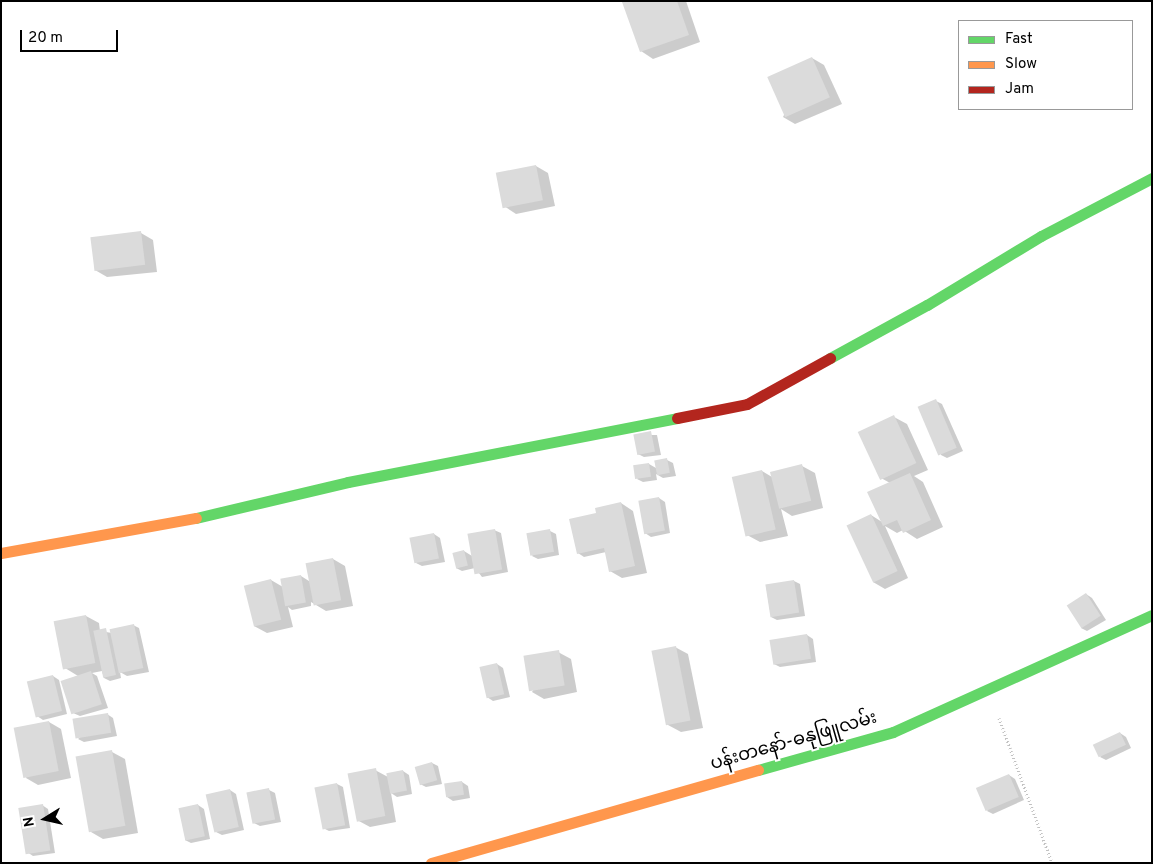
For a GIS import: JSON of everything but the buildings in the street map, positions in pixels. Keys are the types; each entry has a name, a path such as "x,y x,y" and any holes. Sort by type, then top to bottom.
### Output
{"street":[{"path":"1,553 187,520 348,482 747,404 927,305 1041,236 1152,178"},
{"name":"ပန်းတနော်-ဓနုဖြူလမ်း","path":"431,863 893,732 1152,615"}],"path":[{"path":"988,689 1052,863"}],"traffic: fast":[{"path":"830,358 927,305 1041,236 1152,178"},
{"path":"196,518 348,482 677,418"},
{"path":"758,770 893,732 1152,615"}],"traffic: slow":[{"path":"1,553 196,518"},
{"path":"431,863 758,770"}],"traffic: jam":[{"path":"677,418 747,404 830,358"}]}
